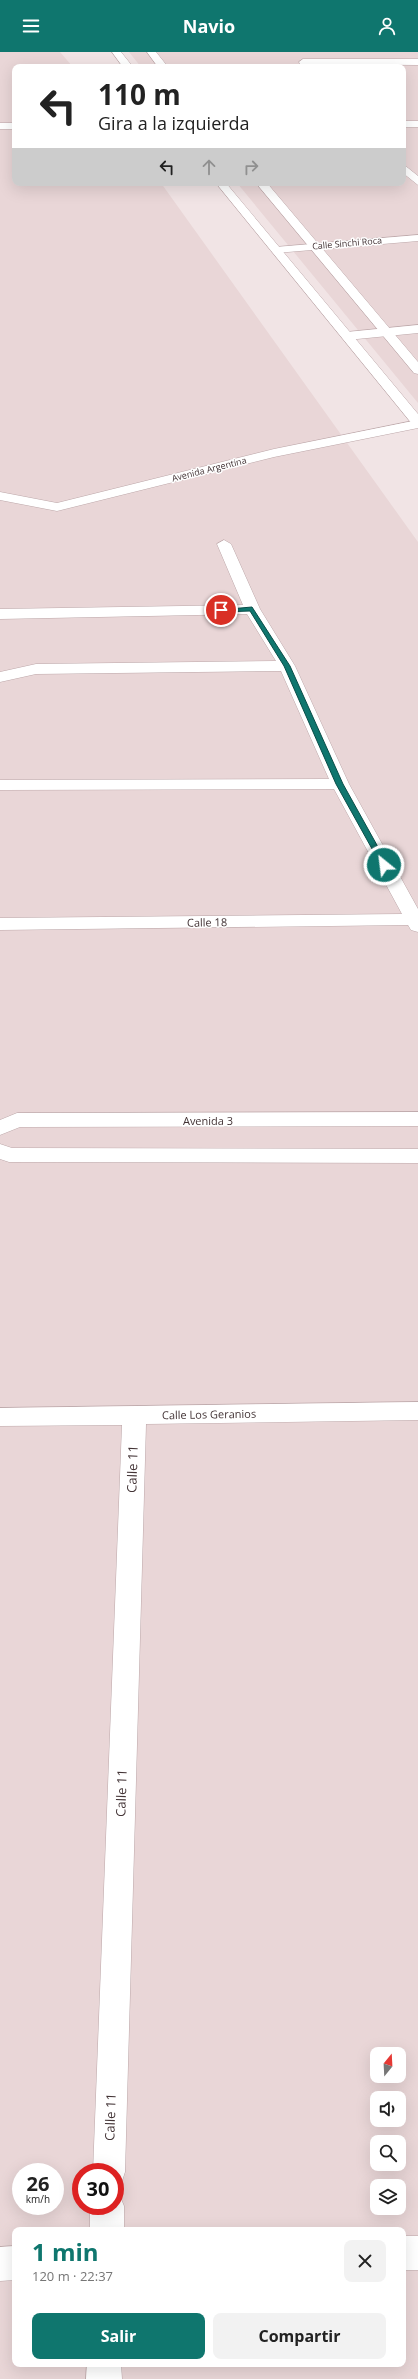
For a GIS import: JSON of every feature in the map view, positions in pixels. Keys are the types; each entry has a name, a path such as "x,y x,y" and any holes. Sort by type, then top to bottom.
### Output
{"street":[{"path":"116,52 126,64"},
{"path":"151,52 161,64"},
{"path":"303,62 418,62"},
{"path":"406,124 418,124"},
{"path":"0,126 12,126"},
{"path":"410,170 418,182"},
{"path":"223,186 418,423"},
{"path":"264,186 418,370"},
{"name":"Calle Sinchi Roca","path":"276,250 418,238"},
{"path":"347,336 418,329"},
{"name":"Avenida Argentina","path":"0,496 57,507 274,453 418,423"},
{"path":"224,544 252,609 287,666 340,784 417,921"},
{"path":"0,614 252,609"},
{"path":"0,677 36,669 287,666"},
{"path":"0,785 340,784"},
{"name":"Calle 18","path":"0,924 417,921"},
{"name":"Avenida 3","path":"0,1128 17,1120 418,1119"},
{"path":"0,1151 9,1155 418,1156"},
{"name":"Calle Los Geranios","path":"0,1417 418,1411"},
{"name":"Calle 11","path":"109,2163 134,1415"},
{"path":"107,2227 108,2215"},
{"path":"406,2253 418,2252"},
{"path":"0,2264 12,2263"},
{"path":"104,2367 104,2379"}],"shaded area":[{"path":"0,52 60,52 70,64 12,64 12,186 163,186 418,542 418,2379 0,2379"},
{"path":"129,52 418,52 418,403 239,186 406,186 406,64 139,64"}],"route":[{"path":"221,610 252,609 287,666 340,784 384,865"}]}
